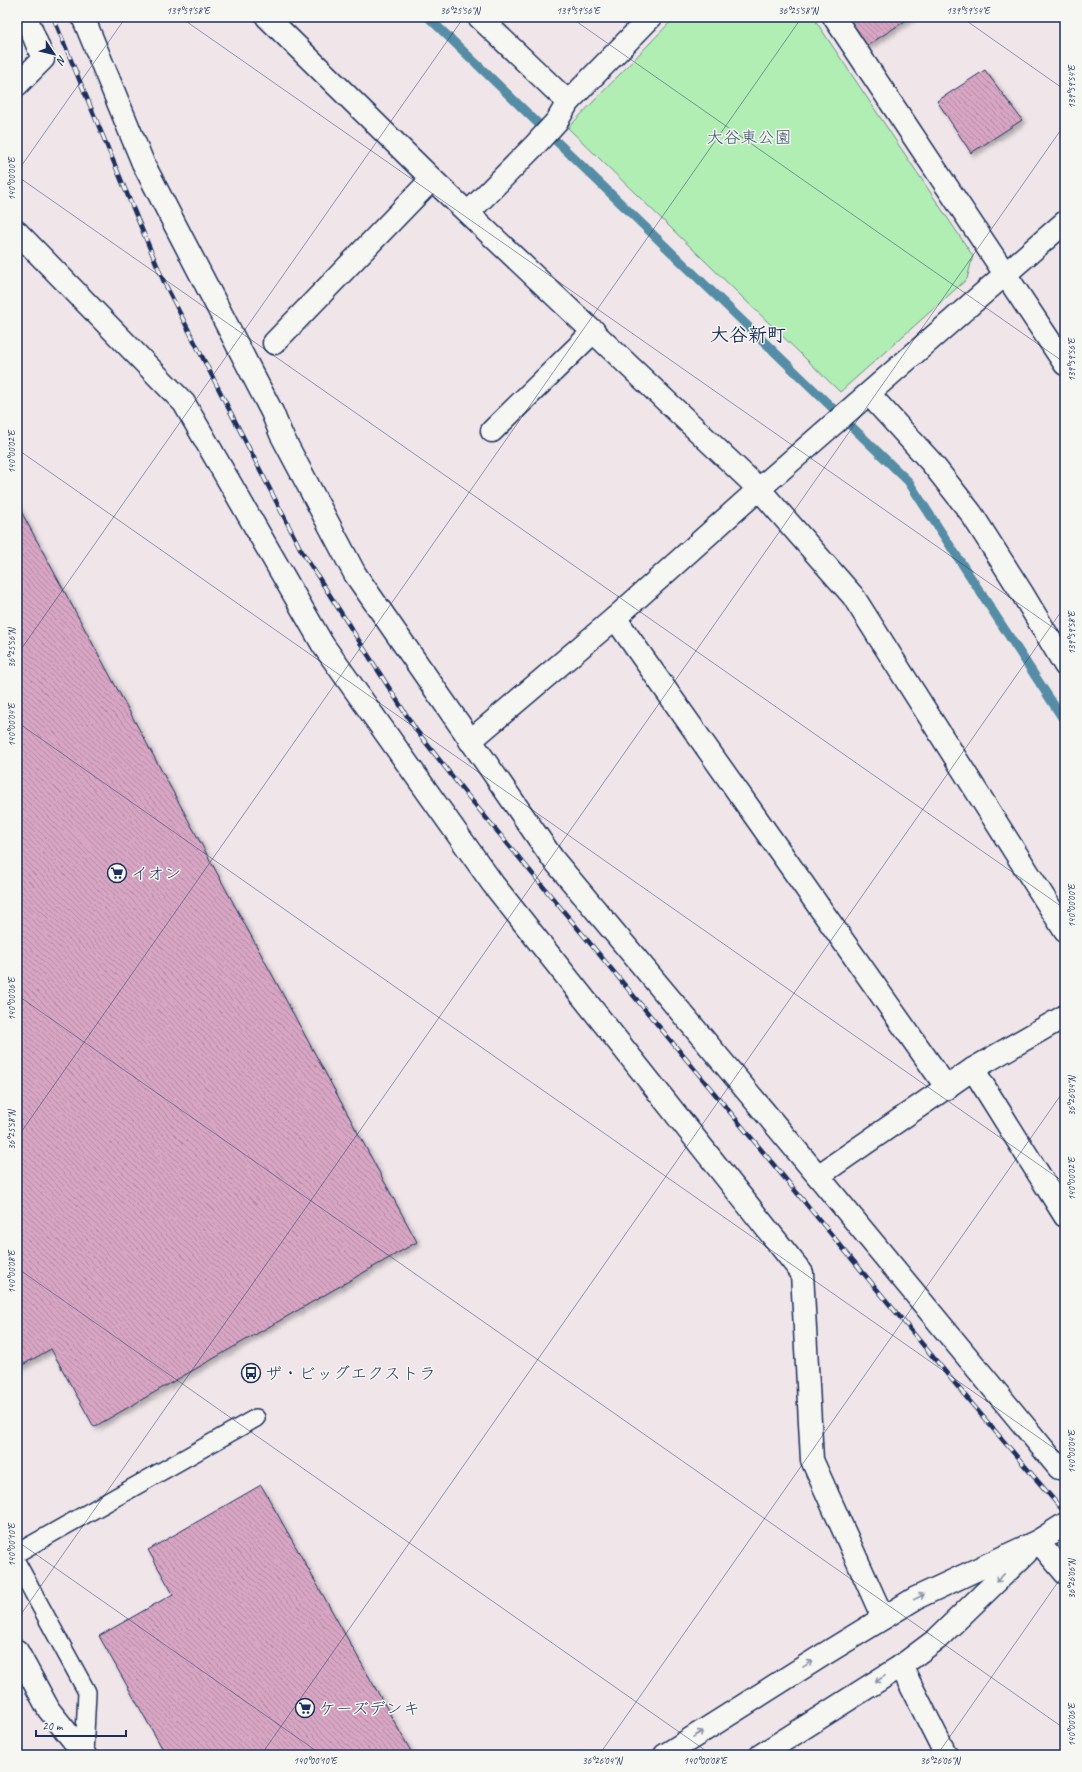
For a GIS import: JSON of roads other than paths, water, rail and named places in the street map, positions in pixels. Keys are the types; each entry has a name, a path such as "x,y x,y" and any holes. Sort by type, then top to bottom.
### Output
{"street":[{"path":"17,85 44,59 26,17"},
{"path":"83,17 144,163 268,405 281,434 355,574 553,859 818,1176 1059,1468 1065,1469"},
{"path":"266,17 432,179 469,212 759,490 853,596 1065,931"},
{"path":"479,17 568,102"},
{"path":"469,212 557,121 568,102 651,17"},
{"path":"834,17 1065,364"},
{"path":"274,343 432,179"},
{"path":"470,741 615,618 1005,273 1065,222"},
{"path":"17,232 184,403 323,645 494,884 802,1273 812,1460 883,1618"},
{"path":"492,431 594,331"},
{"path":"869,394 931,462 971,513 1065,664"},
{"path":"615,618 947,1088"},
{"path":"818,1176 973,1069 1065,1016"},
{"path":"973,1069 1065,1216"},
{"path":"665,1755 916,1598 1038,1541 1065,1524"},
{"path":"1038,1541 1065,1573"},
{"path":"761,1755 901,1666 937,1639 1038,1541"},
{"path":"17,1651 49,1710 84,1754"},
{"path":"901,1666 946,1755"}],"lane":[{"path":"17,1553 256,1418"},
{"path":"17,1563 87,1692 84,1754"}],"waterway":[{"path":"428,17 908,481 1065,722"}],"railway":[{"path":"53,17 164,282 301,550 416,730 463,790 972,1404 1065,1513"}],"place":[{"name":"イオン","path":"117,873"},
{"name":"ザ・ビッグエクストラ","path":"251,1373"},
{"name":"ケーズデンキ","path":"305,1708"}],"district":[{"name":"大谷新町","path":"748,335"}],"park label":[{"name":"大谷東公園","path":"749,137"}]}
